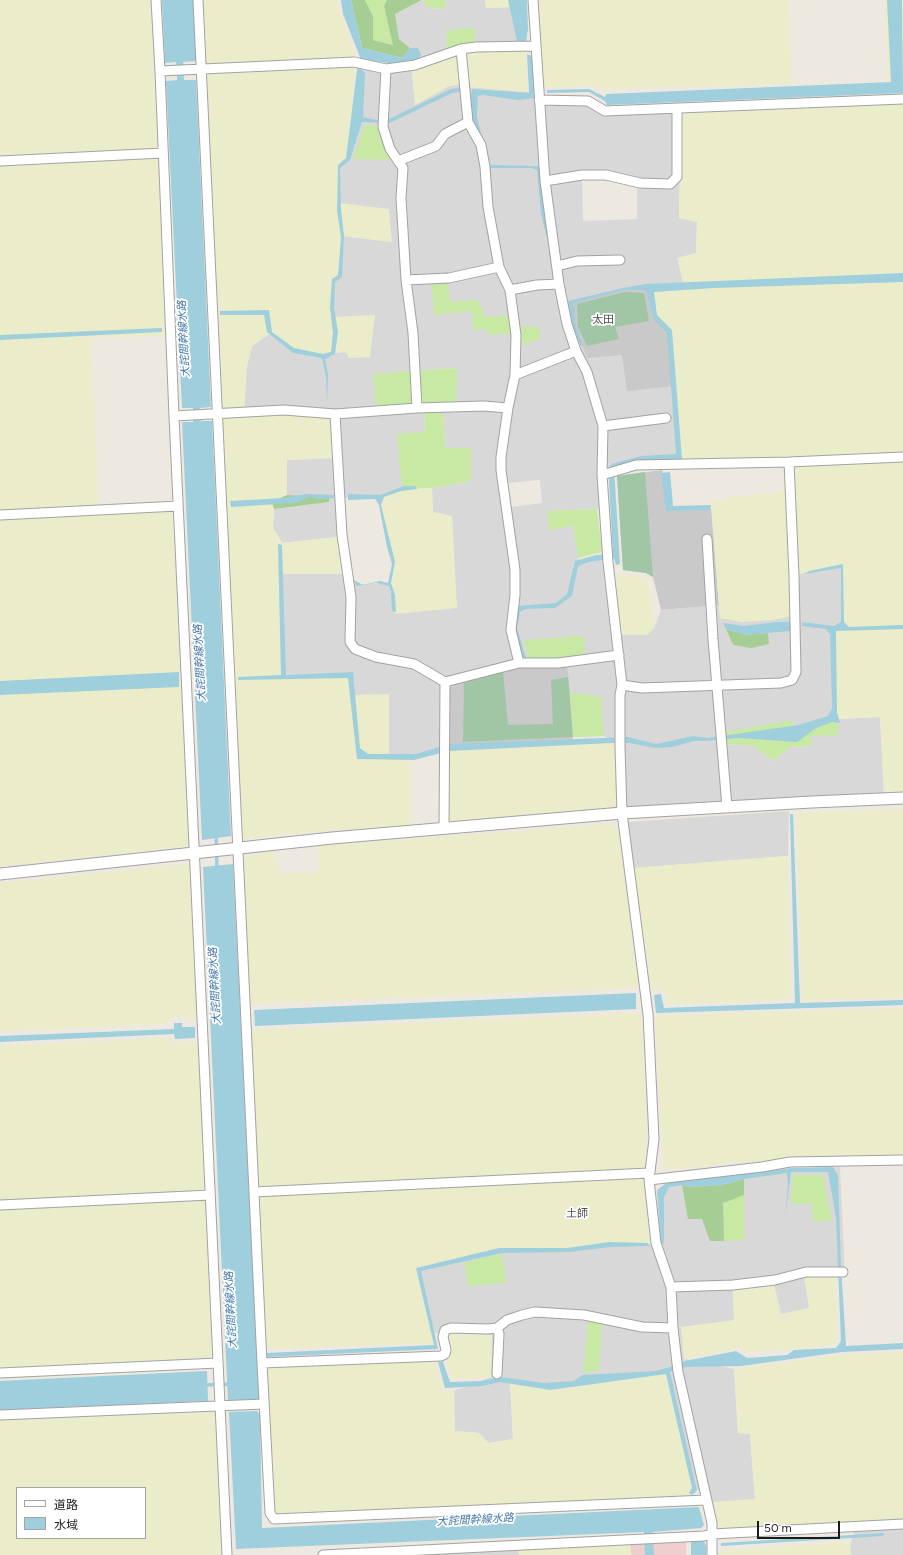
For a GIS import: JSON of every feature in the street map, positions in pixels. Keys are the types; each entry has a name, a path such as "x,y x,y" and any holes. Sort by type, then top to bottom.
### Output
{"street":[{"path":"156,0 227,1555"},
{"path":"198,0 270,1513 274,1520 706,1500"},
{"path":"533,0 545,181 559,284 566,324 576,351 588,372 603,426 608,562 622,685 620,695 622,813 648,1014 654,1139 649,1176 656,1244 671,1287 677,1367 712,1523 712,1555"},
{"path":"160,71 354,62 386,69 415,64 461,49 476,47 535,46"},
{"path":"461,49 468,122 481,145 485,167 488,207 499,267 510,290 516,335 515,375 508,408 501,457 501,470 515,570 515,595 511,630 519,663"},
{"path":"386,69 383,126 390,149 403,168 401,198 406,280 413,333 417,408"},
{"path":"539,100 588,100 604,111 903,99"},
{"path":"545,181 582,175 606,175 640,183 670,184 677,177 677,108"},
{"path":"398,161 436,146 445,134 468,122"},
{"path":"0,161 163,154"},
{"path":"557,266 577,261 620,260"},
{"path":"406,280 449,278 499,267"},
{"path":"510,290 537,285 559,284"},
{"path":"515,375 576,351"},
{"path":"174,416 284,410 335,414 417,408 484,406 508,408"},
{"path":"335,414 342,535 351,597 350,642 355,649 376,657 414,664 444,682 519,663 558,663 619,656"},
{"path":"603,426 666,418"},
{"path":"604,474 636,465 789,462 903,457"},
{"path":"622,685 642,688 781,683 792,680 796,672 789,462"},
{"path":"0,514 178,506"},
{"path":"707,539 727,807"},
{"path":"444,682 444,828"},
{"path":"0,874 332,838 622,813 903,798"},
{"path":"254,1192 649,1176 762,1166 790,1162 903,1160"},
{"path":"0,1205 210,1195"},
{"path":"671,1287 739,1284 775,1280 806,1272 840,1272"},
{"path":"262,1363 441,1356 445,1354 446,1350 443,1337 445,1330 451,1328 488,1330 497,1328 507,1320 522,1314 535,1312 584,1315 642,1327 673,1328"},
{"path":"497,1328 499,1334 497,1374"},
{"path":"0,1373 218,1363"},
{"path":"0,1416 264,1404"},
{"path":"323,1555 656,1537 704,1536 712,1534 903,1524"}],"shaded area":[{"path":"423,0 429,8 445,9 446,0 485,0 486,8 510,7 517,42 476,43 474,28 446,31 447,50 419,59 410,48 399,39 395,14"},
{"path":"360,69 412,71 415,105 449,86 461,84 469,87 527,92 541,97 582,97 599,113 681,112 679,218 697,222 696,253 684,287 622,355 674,386 680,461 598,473 599,509 548,511 549,529 573,526 579,563 603,558 613,641 621,635 647,635 654,628 661,610 719,605 720,618 798,574 842,567 843,626 835,714 793,729 792,720 727,744 754,746 773,761 790,747 811,746 811,736 837,719 880,717 884,794 618,809 615,742 604,736 573,737 570,692 448,748 411,757 389,756 354,695 284,677 280,574 341,574 353,584 391,584 433,512 432,488 471,481 445,448 443,411 457,368 412,371 424,412 425,432 402,489 378,498 345,498 345,536 282,543 273,528 274,509 329,502 330,497 287,495 287,460 335,458 244,408 247,366 252,346 271,333 333,353 346,352 333,317 332,309 334,280 343,236 392,242 339,203 339,166 347,159","holes":["582,178 606,178 637,186 637,219 583,221","540,480 542,503 511,507 507,483"]},
{"path":"624,288 648,288 671,332 674,386 627,391 622,355 587,358 574,327 570,303"},
{"path":"662,470 667,508 711,508 719,605 661,610 653,577 646,573 623,570 617,476"},
{"path":"567,666 573,742 448,748 449,688 464,680 520,667"},
{"path":"789,811 788,856 634,868 628,822"},
{"path":"840,1167 845,1275 836,1276 810,1308 781,1315 733,1288 734,1320 684,1359 734,1369 738,1433 750,1434 755,1500 715,1502 551,1387 510,1381 513,1440 488,1443 479,1433 455,1431 454,1391 491,1377 491,1335 433,1333 419,1269 500,1250 611,1244 650,1244 663,1241 661,1187 790,1170"},
{"path":"903,1528 903,1555 851,1555 850,1546 854,1531"},
{"path":"686,1541 686,1555 631,1555 630,1542"},
{"path":"518,1547 519,1555 368,1555"}],"green space":[{"path":"0,0 150,0 158,149 0,156"},
{"path":"203,0 338,0 356,58 206,64"},
{"path":"351,0 365,0 373,16 373,40 393,45 384,6 387,0 422,0 395,14 399,39 410,48 402,58 362,48"},
{"path":"365,0 387,0 384,6 394,45 373,40 373,16"},
{"path":"422,0 446,0 445,9 429,8"},
{"path":"485,0 508,0 510,7 486,8"},
{"path":"535,0 788,0 791,84 607,89 588,85 542,88"},
{"path":"884,0 903,0 903,80 888,81"},
{"path":"474,27 476,43 447,50 446,31"},
{"path":"516,51 526,54 527,92 469,87 467,54"},
{"path":"457,56 461,84 449,86 415,105 412,71 428,64"},
{"path":"355,67 347,159 339,166 339,203 389,209 392,242 343,236 340,276 334,280 332,309 334,317 375,315 370,357 349,358 346,352 333,353 325,356 293,350 270,333 252,346 247,366 244,408 222,409 207,75"},
{"path":"903,104 903,452 680,461 671,332 655,317 648,288 684,287 677,258 696,253 697,222 679,218 681,112"},
{"path":"365,124 380,127 382,144 393,160 353,159"},
{"path":"158,159 165,336 91,338 99,507 0,511 0,166"},
{"path":"447,281 450,302 478,300 486,317 510,316 514,325 539,327 541,338 517,347 518,333 488,335 487,329 473,330 472,311 434,315 431,283"},
{"path":"625,292 644,293 649,321 615,327 619,339 587,346 578,327 577,304"},
{"path":"457,368 456,402 376,407 373,374"},
{"path":"443,411 445,448 471,448 471,481 432,488 402,489 397,434 425,432 424,412"},
{"path":"280,414 331,418 335,458 287,460 287,495 272,502 274,509 273,528 282,543 339,537 341,574 280,574 284,677 352,675 354,695 389,694 389,756 411,757 411,825 335,830 241,839 222,417"},
{"path":"903,462 903,793 884,794 880,717 837,719 833,629 843,626 842,567 798,574 796,467"},
{"path":"645,472 653,577 646,573 623,570 617,476"},
{"path":"432,488 433,512 452,516 457,608 395,614 391,584 394,563 378,498 402,489"},
{"path":"787,491 792,616 772,620 741,622 720,618 711,500"},
{"path":"287,495 330,497 329,502 274,509 272,502"},
{"path":"597,509 602,552 578,558 573,526 549,530 547,511"},
{"path":"172,512 189,846 0,866 0,519"},
{"path":"615,574 642,577 649,584 654,628 647,635 621,635"},
{"path":"726,629 746,635 768,633 769,644 751,648 733,645"},
{"path":"584,636 585,657 529,660 524,640"},
{"path":"503,671 508,725 553,724 551,680 568,677 573,737 463,742 464,680"},
{"path":"570,692 601,697 604,736 573,737"},
{"path":"837,719 839,735 811,736 811,746 790,747 773,761 754,746 727,744 726,732 792,720 793,729"},
{"path":"615,741 618,809 449,821 448,748"},
{"path":"903,809 903,997 802,1001 796,813"},
{"path":"611,824 617,828 639,988 250,1004 243,857 275,851 281,874 319,871 319,846"},
{"path":"788,856 790,1000 667,1004 666,990 652,991 634,868"},
{"path":"189,864 197,1017 173,1018 166,1024 0,1031 0,883"},
{"path":"903,1008 903,1156 791,1158 664,1170 655,1016"},
{"path":"641,1013 647,1123 644,1170 258,1186 251,1030"},
{"path":"166,1038 173,1043 198,1042 205,1191 0,1200 0,1046"},
{"path":"793,1175 823,1175 832,1221 813,1221 812,1204 791,1204"},
{"path":"643,1179 650,1244 611,1244 567,1250 500,1250 419,1269 433,1333 431,1343 266,1349 259,1197"},
{"path":"744,1179 744,1195 723,1203 724,1241 710,1241 702,1219 688,1219 682,1185 689,1187 722,1185"},
{"path":"744,1195 744,1240 724,1241 723,1203"},
{"path":"205,1201 212,1357 0,1368 0,1210"},
{"path":"502,1254 506,1283 468,1286 464,1263"},
{"path":"836,1276 837,1340 827,1346 747,1352 740,1348 684,1359 681,1327 734,1320 733,1288 774,1284 781,1314 809,1308 804,1277"},
{"path":"588,1321 602,1324 599,1370 583,1373"},
{"path":"450,1334 492,1335 491,1377 451,1380 446,1360 452,1356"},
{"path":"903,1352 903,1519 719,1529 715,1502 755,1499 750,1434 738,1433 734,1369 842,1355"},
{"path":"435,1360 443,1391 454,1391 455,1431 479,1433 489,1443 513,1439 510,1381 551,1387 668,1371 694,1488 686,1497 278,1516 273,1509 267,1367"},
{"path":"215,1412 222,1555 0,1555 0,1421"},
{"path":"630,1542 631,1555 519,1555 518,1547"},
{"path":"843,1542 850,1546 851,1555 719,1555 719,1551"}],"water":[{"path":"162,0 193,0 196,61 183,62 184,80 196,80 211,407 200,408 201,421 212,421 231,836 202,840 182,422 193,422 193,408 182,408 166,81 177,80 176,62 165,63"},
{"path":"341,0 351,0 362,48 402,58 410,48 418,48 421,54 419,59 396,64 365,60 361,69 365,73 363,117 376,120 389,119 451,89 460,88 460,92 452,93 390,123 362,122 350,160 340,168 341,209 344,236 342,277 335,282 334,308 338,332 335,354 325,359 328,374 327,406 326,376 322,358 293,353 267,332 264,315 220,315 220,311 269,310 272,332 294,348 323,354 331,352 333,333 330,308 332,279 338,275 341,237 337,211 338,165 346,158 360,57 343,14"},
{"path":"508,0 527,0 528,29 526,42 517,42"},
{"path":"887,0 902,0 903,93 607,105 605,101 589,92 547,93 547,90 589,89 605,97 606,94 891,82"},
{"path":"527,54 532,56 535,98 517,100 483,95 478,96 477,116 481,133 478,134 470,106 472,89 529,93"},
{"path":"490,165 539,166 550,235 546,235 541,214 537,170 531,168 490,168"},
{"path":"903,273 903,282 714,288 654,292 657,315 672,330 682,459 641,460 614,468 620,564 616,565 614,558 589,562 578,566 572,596 555,608 525,609 520,612 517,628 526,658 523,659 515,627 517,606 556,603 567,594 575,561 596,555 613,554 609,482 611,464 641,456 676,454 667,333 653,318 646,290 624,290 573,303 576,327 583,345 580,345 572,324 568,301 646,284"},
{"path":"162,328 162,332 0,340 0,335"},
{"path":"670,472 673,506 711,505 710,510 666,511 661,473"},
{"path":"404,486 415,486 417,489 401,491 384,497 381,505 395,562 391,583 395,595 396,612 392,611 391,592 389,586 376,583 357,586 354,582 354,580 363,585 380,581 388,583 392,564 387,547 379,505 375,499 348,500 348,494 380,495"},
{"path":"306,494 334,495 336,498 319,499 309,497 295,503 231,507 230,501 284,498"},
{"path":"278,544 282,545 286,675 353,672 360,748 368,754 416,754 449,744 628,737 656,744 693,736 708,738 798,725 828,716 832,708 830,634 825,629 802,626 802,622 834,626 841,622 841,568 804,574 809,571 843,564 844,622 849,627 903,625 903,629 836,631 837,713 840,723 832,722 816,728 797,742 740,738 694,741 672,747 656,748 629,743 612,743 449,751 414,760 357,759 348,678 238,680 238,677 281,675"},
{"path":"790,622 790,631 746,635 726,629 723,623 744,626"},
{"path":"179,672 179,687 0,695 0,681"},
{"path":"790,814 793,814 800,1003 903,1000 903,1005 656,1013 654,995 661,994 664,1008 795,1003"},
{"path":"233,864 259,1399 228,1401 203,867"},
{"path":"636,993 636,1009 255,1026 254,1010"},
{"path":"174,1023 182,1023 182,1027 195,1027 195,1038 175,1039 174,1034 0,1042 0,1036 174,1029"},
{"path":"833,1167 838,1176 846,1346 903,1343 903,1349 842,1352 741,1366 685,1367 670,1372 697,1491 692,1495 689,1493 692,1488 666,1374 550,1390 500,1382 482,1386 445,1388 438,1362 443,1362 450,1382 481,1381 501,1377 544,1383 574,1381 582,1375 656,1371 685,1361 736,1351 747,1358 787,1355 794,1350 836,1348 841,1341 836,1217 828,1172 791,1172 785,1220 788,1185 787,1173 744,1179 722,1185 689,1187 682,1185 669,1187 664,1197 664,1243 661,1245 657,1190 666,1183 792,1168"},
{"path":"609,1242 648,1243 649,1246 611,1247 569,1252 502,1253 421,1271 438,1349 267,1357 267,1353 434,1345 416,1268 499,1248 567,1248"},
{"path":"207,1371 208,1401 0,1410 0,1381"},
{"path":"257,1411 260,1415 262,1528 699,1507 704,1525 701,1528 653,1532 654,1555 645,1555 644,1532 236,1549 229,1412"},
{"path":"884,1533 883,1536 721,1546 721,1543"},
{"path":"704,1541 706,1546 706,1555 691,1555 691,1542"}],"waterway":[{"name":"大詫間幹線水路","path":"216,834 217,870"},
{"path":"204,1385 232,1384"}],"district":[{"name":"太田","path":"603,320"},
{"name":"土師","path":"577,1214"}]}
